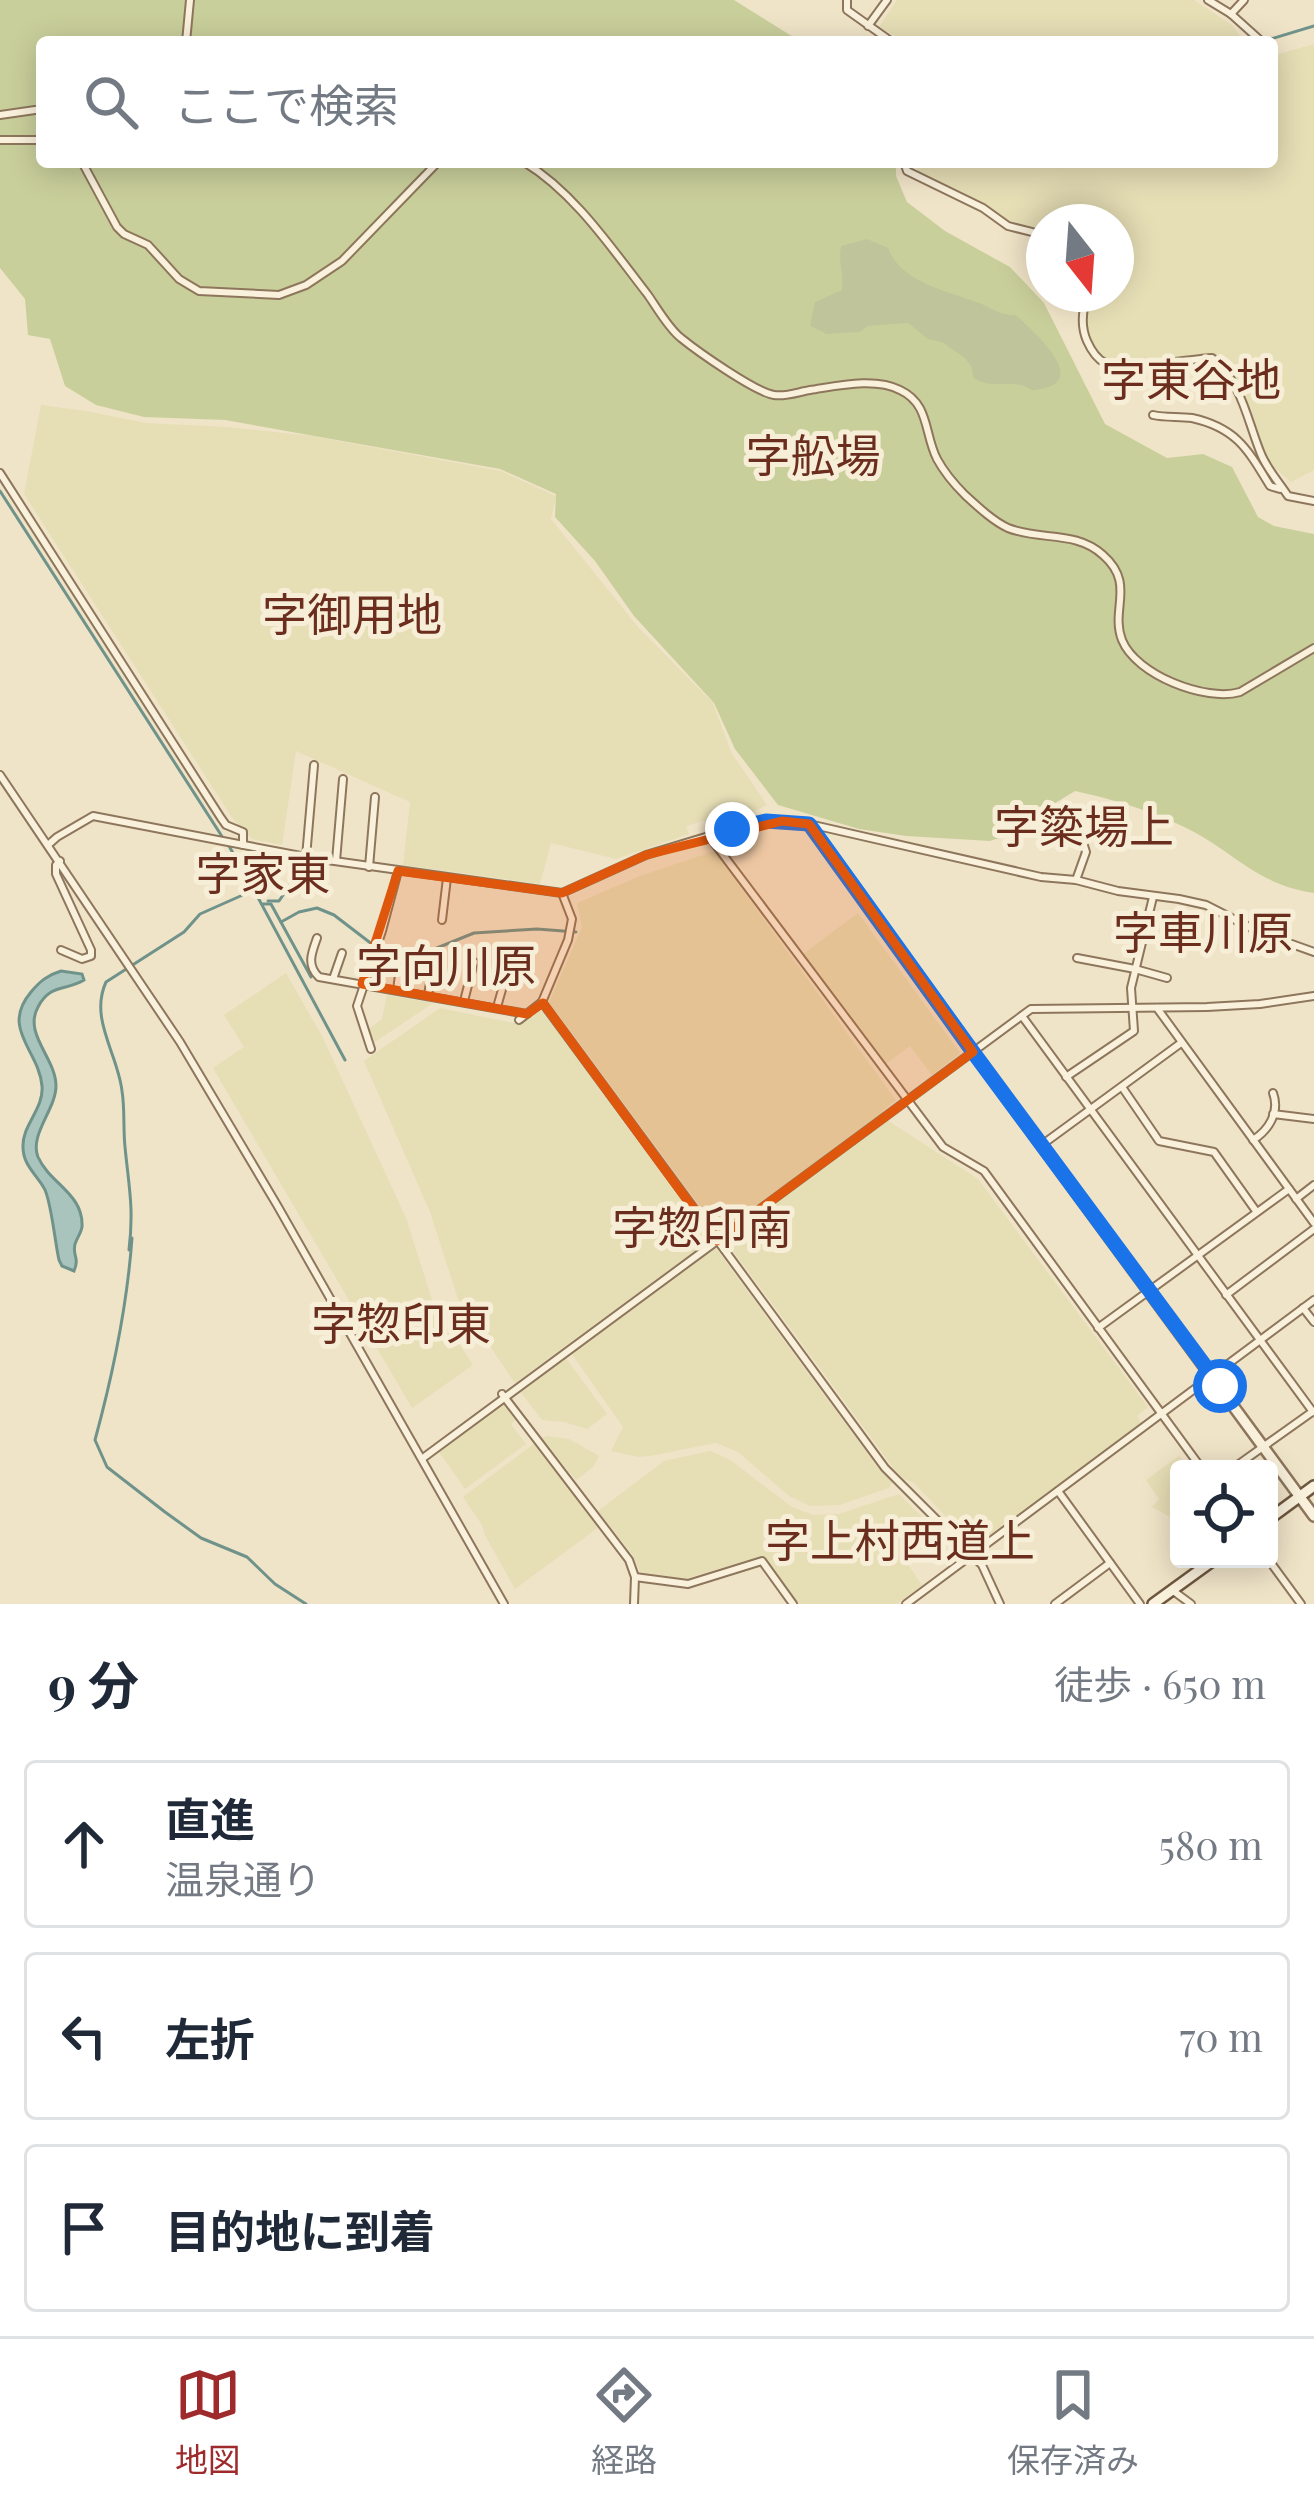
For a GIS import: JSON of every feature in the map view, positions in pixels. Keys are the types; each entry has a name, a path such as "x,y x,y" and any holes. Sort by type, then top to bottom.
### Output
{"street":[{"path":"187,36 190,0"},
{"path":"847,0 848,10 883,36"},
{"path":"868,26 887,0"},
{"path":"1210,0 1257,36"},
{"path":"1232,14 1244,0"},
{"path":"0,115 36,110"},
{"path":"0,140 36,140"},
{"path":"85,168 117,227 148,245 179,279 202,291 279,295 333,268 432,168"},
{"path":"532,168 566,195 679,337 762,391 778,395 874,384 911,397 923,412 943,468 995,521 1012,530 1078,540 1109,560 1122,589 1120,637 1152,673 1226,695 1240,692 1314,648"},
{"path":"906,168 1008,226 1026,230"},
{"path":"1082,312 1093,353 1107,364 1119,367 1212,358 1227,370 1260,454 1288,496 1314,501"},
{"path":"1153,415 1190,418 1241,439 1270,486 1284,490"},
{"path":"0,473 221,818 243,832 240,844"},
{"path":"305,857 314,765"},
{"path":"0,775 180,1042 504,1604"},
{"path":"336,861 343,779"},
{"path":"369,867 375,796"},
{"path":"1076,880 1085,857 1078,827 1085,814"},
{"path":"48,845 93,815 305,857 562,893 646,855 709,836 766,821 809,824 1041,877 1206,905 1261,933 1314,952"},
{"path":"809,824 1314,1516"},
{"path":"709,836 943,1147 984,1171 1195,1460"},
{"path":"60,861 56,874 91,956 82,959 61,950"},
{"path":"371,1049 356,1006 398,872"},
{"path":"442,920 447,878"},
{"path":"317,938 310,958 319,977 497,1006 523,1017 542,1002 568,940 572,919 562,893"},
{"path":"1066,1077 1134,1031 1131,988 1154,896"},
{"path":"333,979 342,953"},
{"path":"497,1006 511,958"},
{"path":"1077,958 1167,978"},
{"path":"464,1001 474,962"},
{"path":"428,995 433,964"},
{"path":"397,990 399,975"},
{"path":"423,1458 1031,1009 1260,1004 1314,995"},
{"path":"542,1002 886,1468 984,1568 1000,1604"},
{"path":"1156,1006 1314,1226 1226,1295"},
{"path":"1022,1016 1313,1411 1246,1460"},
{"path":"1043,1144 1181,1043"},
{"path":"1122,1087 1160,1141 1214,1152 1257,1212"},
{"path":"1253,1141 1268,1129 1273,1093"},
{"path":"1273,1114 1314,1119"},
{"path":"1296,1199 1314,1185"},
{"path":"1098,1328 1289,1189"},
{"path":"906,1604 1314,1300"},
{"path":"1303,1308 1314,1322"},
{"path":"504,1396 629,1560 634,1604"},
{"path":"1278,1512 1314,1486"},
{"path":"1058,1491 1140,1604"},
{"path":"634,1577 688,1584 762,1561 793,1604"},
{"path":"1055,1604 1110,1563"},
{"path":"1153,1604 1203,1568"},
{"path":"1275,1568 1301,1604"},
{"path":"1172,1590 1191,1604"}],"highlighted area":[{"path":"782,821 809,824 973,1052 717,1241 543,1003 527,1014 362,984 398,871 562,893 646,855"}],"shaded area":[{"path":"897,0 1194,0 1232,25 1240,36 895,36 879,27"},
{"path":"1314,44 1314,470 1291,482 1268,462 1230,367 1213,356 1134,362 1105,360 1094,350 1084,312 1134,312 1134,204 1026,204 1026,229 917,168 1278,168 1278,54"},
{"path":"41,405 146,423 312,436 501,471 556,496 551,519 638,627 713,703 731,752 767,805 719,827 712,818 686,826 689,834 616,859 551,843 540,884 403,865 410,802 296,751 282,845 252,839 233,819 24,494"},
{"path":"714,851 896,1100 882,1111 890,1122 978,1179 1148,1407 1137,1416 1142,1424 974,1546 914,1483 895,1470 549,1002 582,927 577,903"},
{"path":"858,913 960,1053 932,1075 910,1046 884,1065 803,954"},
{"path":"286,973 322,1036 406,1218 434,1306 473,1365 412,1408 213,1068 244,1047 224,1015"},
{"path":"387,995 433,1003 375,1042 369,1029 382,1019"},
{"path":"440,1008 518,1024 540,1008 710,1240 515,1383 458,1299 430,1212 364,1061"},
{"path":"715,1247 892,1482 889,1488 839,1505 810,1506 789,1496 738,1452 716,1443 638,1457 611,1451 623,1427 571,1353"},
{"path":"565,1357 607,1414 587,1429 542,1420 519,1390"},
{"path":"503,1403 526,1444 465,1489 439,1452"},
{"path":"542,1438 569,1439 599,1456 576,1480"},
{"path":"535,1443 599,1527 515,1589 463,1497"},
{"path":"710,1451 729,1459 792,1507 813,1515 839,1514 899,1494 937,1532 904,1559 922,1585 897,1604 798,1604 762,1556 685,1579 640,1572 632,1554 598,1511 664,1461"},
{"path":"1170,1463 1170,1517 1152,1507 1159,1499 1146,1480"}],"green space":[{"path":"0,0 734,0 792,36 36,36 36,168 896,168 907,202 945,231 1010,267 1026,284 1026,312 1049,312 1105,424 1167,458 1203,454 1232,467 1258,517 1274,526 1314,534 1314,893 1259,874 1170,820 1075,791 1052,805 1032,827 990,841 859,829 778,805 735,749 714,703 634,616 595,561 555,517 556,494 500,469 225,420 144,417 96,405 65,386 50,339 28,335 25,299 0,268"},
{"path":"867,239 888,248 914,278 1016,315 1055,358 1059,379 1032,390 980,381 973,377 965,358 908,323 827,334 810,326 815,302 842,290 841,246"}],"water":[{"path":"61,971 82,974 84,980 48,994 34,1017 56,1086 36,1149 43,1166 78,1206 82,1227 74,1248 74,1271 59,1260 46,1194 23,1147 42,1086 19,1017 34,988"}],"waterway":[{"path":"1278,37 1314,26"},
{"path":"0,491 223,838"},
{"path":"129,1250 123,1098 103,1023 102,996 106,982 184,932 200,914 254,890 229,846"},
{"path":"268,901 279,901 300,870"},
{"path":"255,892 345,1060"},
{"path":"263,904 271,904 311,977"},
{"path":"281,922 317,908 391,954 427,952 474,933 576,932"},
{"path":"132,1238 118,1340 95,1440 107,1467 201,1538 247,1557 275,1584 306,1604"}],"district":[{"name":"字東谷地","path":"1191,380"},
{"name":"字舩場","path":"813,456"},
{"name":"字御用地","path":"352,615"},
{"name":"字簗場上","path":"1084,827"},
{"name":"字家東","path":"263,874"},
{"name":"字車川原","path":"1203,933"},
{"name":"字向川原","path":"446,966"},
{"name":"字惣印南","path":"702,1228"},
{"name":"字惣印東","path":"401,1324"},
{"name":"字上村西道上","path":"900,1541"}],"route":[{"path":"732,829 766,821 809,824 1220,1386"}]}
